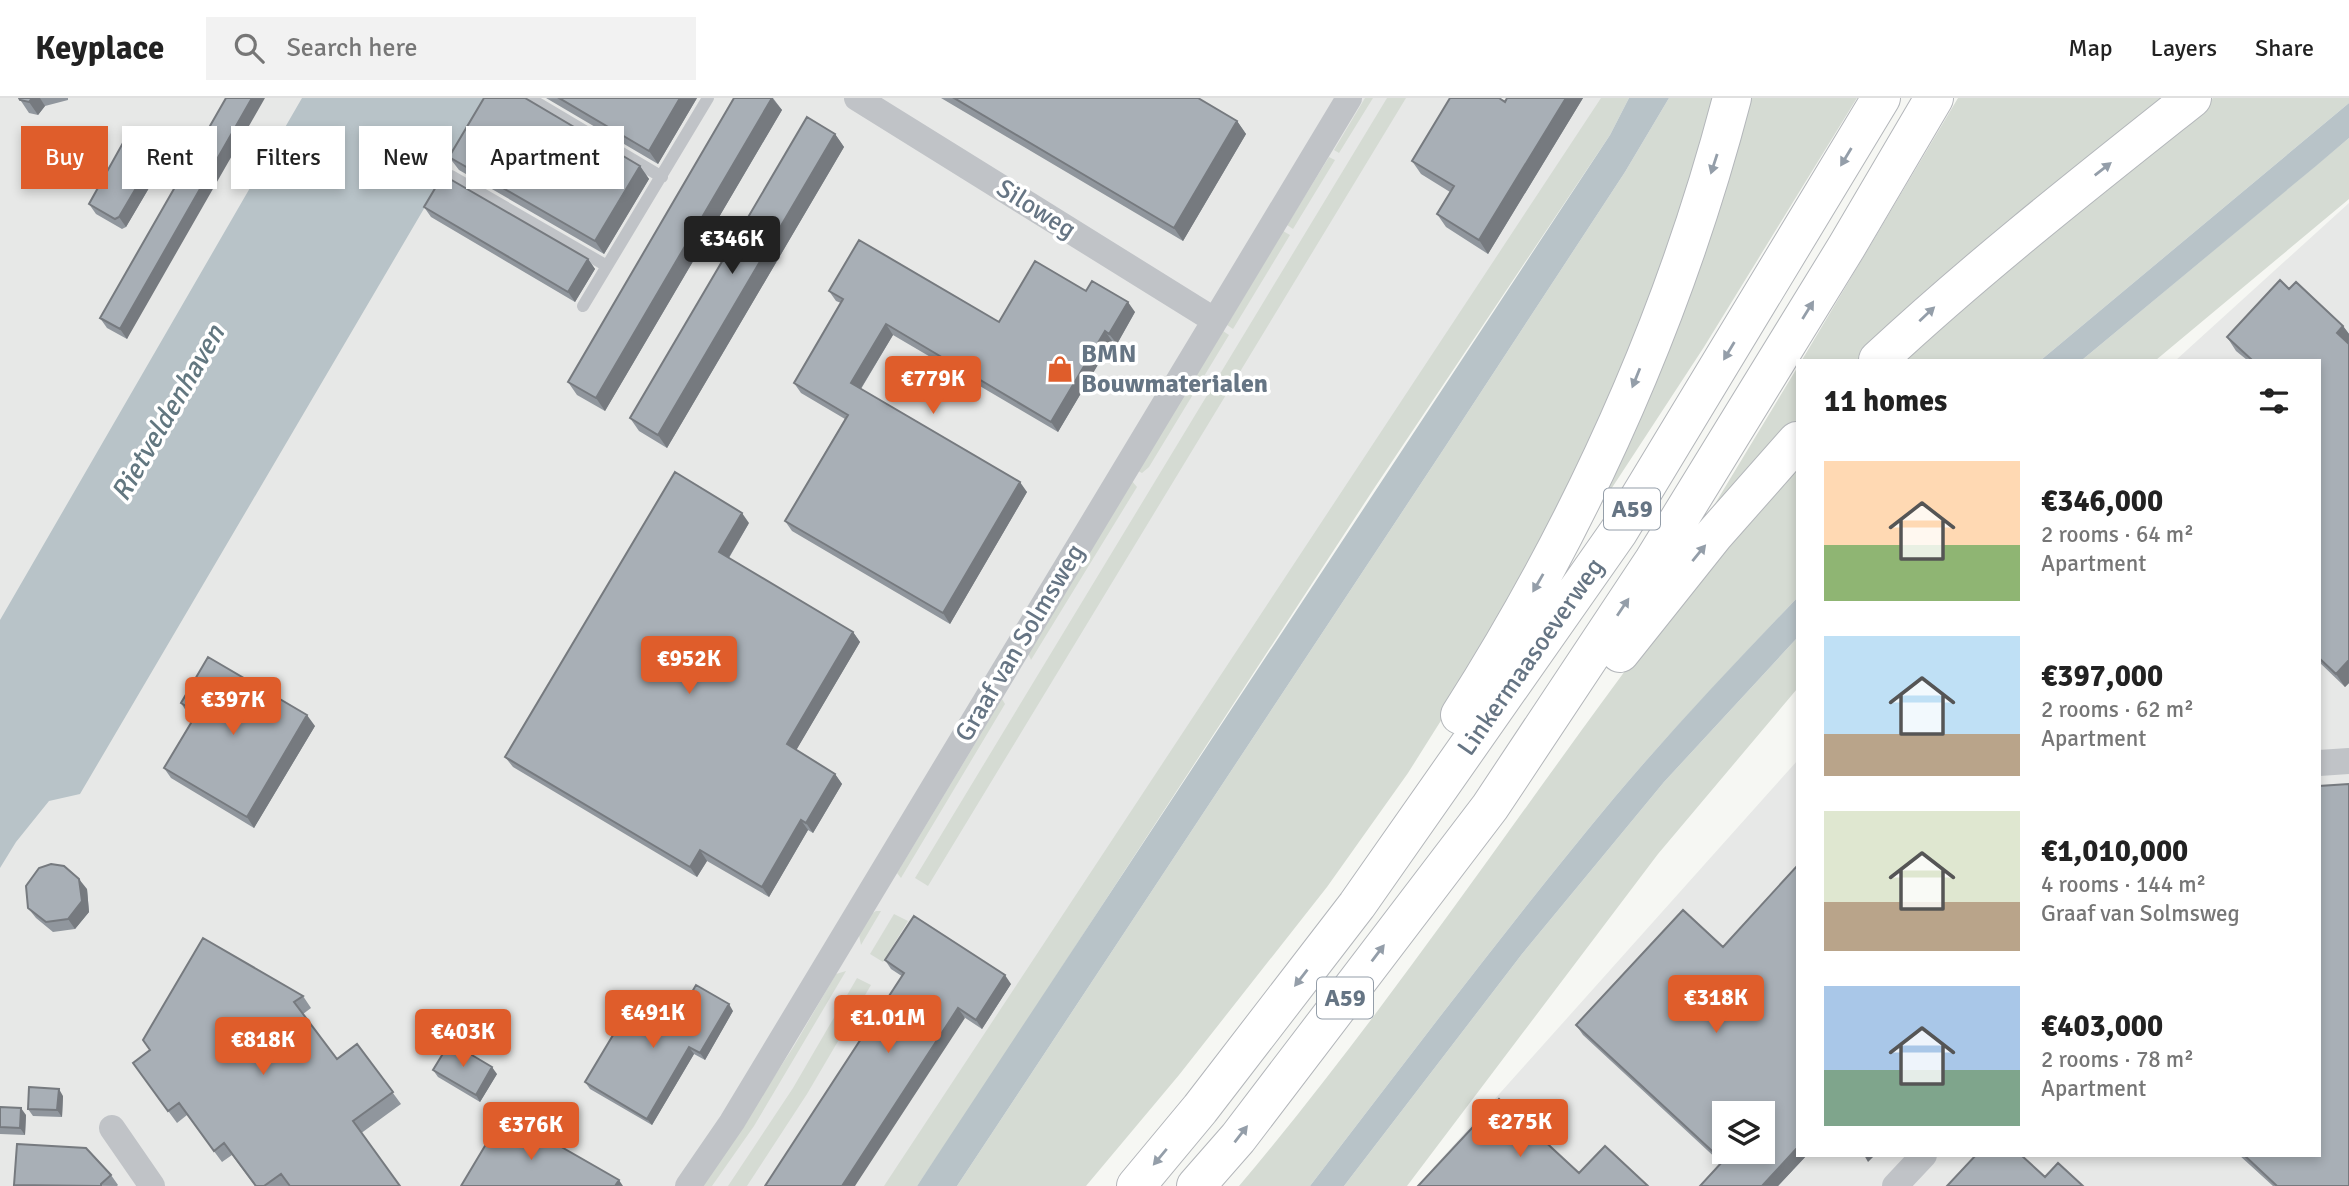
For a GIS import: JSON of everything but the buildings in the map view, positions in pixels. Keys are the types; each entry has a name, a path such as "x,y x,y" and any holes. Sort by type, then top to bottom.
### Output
{"highway":[{"name":"A59","path":"1357,905 1387,830 1485,676 1558,548 1618,422 1677,276 1732,98"},
{"name":"Linkermaasoeverweg","path":"1136,1186 1200,1109 1357,905 1619,531 1881,98"},
{"name":"Linkermaasoeverweg","path":"1196,1186 1238,1138 1490,807 1654,560 1934,98"},
{"path":"1879,359 2021,234 2192,98"},
{"name":"A59","path":"1490,807 1553,744 1640,626 1714,535 1796,442"}],"street":[{"name":"Siloweg","path":"857,98 1214,320"},
{"name":"Graaf van Solmsweg","path":"688,1186 732,1122 1349,98"},
{"path":"2321,762 2349,761"},
{"path":"111,1128 152,1186"},
{"path":"1895,1186 1922,1157"}],"lane":[{"path":"529,98 662,177"},
{"path":"583,306 708,98"},
{"path":"452,177 607,266"}],"shaded area":[{"path":"0,98 1613,98 900,1186 0,1186"},
{"path":"1365,98 1373,98 1339,153 1334,150"},
{"path":"1387,98 1406,98 928,886 915,878"},
{"path":"1601,98 1629,98 1610,135 1373,490 966,1114 917,1186 884,1186"},
{"path":"1669,98 1715,98 1682,218 1612,397 1498,630 1408,773 1327,887 1179,1075 1086,1186 957,1186 1625,172"},
{"path":"1740,98 1857,98 1704,347 1536,604"},
{"path":"1958,98 2182,98 1869,359 1803,359"},
{"path":"2213,98 2349,98 2349,103 2042,359 1904,359 2002,270"},
{"path":"2349,138 2349,199 2157,359 2083,359"},
{"path":"1329,157 1335,160 1293,229 1287,225"},
{"path":"2349,203 2349,1186 1417,1186 1796,762 1796,1157 2321,1157 2321,359 2177,359"},
{"path":"1283,231 1290,235 1233,329 1227,325"},
{"path":"1223,331 1229,335 1149,467 1142,473 1138,471"},
{"path":"1796,370 1796,434 1669,580"},
{"path":"1796,470 1796,599 1614,798 1498,942 1310,1186 1239,1186 1346,1053 1648,640 1702,574"},
{"path":"1132,481 1137,487 1031,660 1028,653"},
{"path":"1796,639 1796,690 1658,854 1407,1186 1344,1186 1522,954 1664,782"},
{"path":"1002,699 1005,704 901,878 897,873"},
{"path":"881,911 861,945 859,935 871,914"},
{"path":"894,914 908,921 883,962 870,954"},
{"path":"846,971 754,1126 712,1186 703,1186 794,1046 836,974"},
{"path":"857,978 871,985 807,1094 747,1186 728,1186 793,1088"}],"water":[{"name":"Rietveldenhaven","path":"302,98 489,98 473,126 466,126 466,137 452,161 452,126 359,126 359,189 436,189 80,794 49,801 16,842 0,868 0,620 249,189 345,189 345,126 286,126"},
{"path":"1629,98 1669,98 1625,172 1447,444 957,1186 917,1186 1610,135"},
{"path":"2349,103 2349,138 2316,166 2083,359 2042,359"},
{"path":"1796,599 1796,639 1664,782 1522,954 1344,1186 1310,1186 1575,846 1614,798"}],"place":[{"name":"BMN Bouwmaterialen","path":"1060,369"}]}
